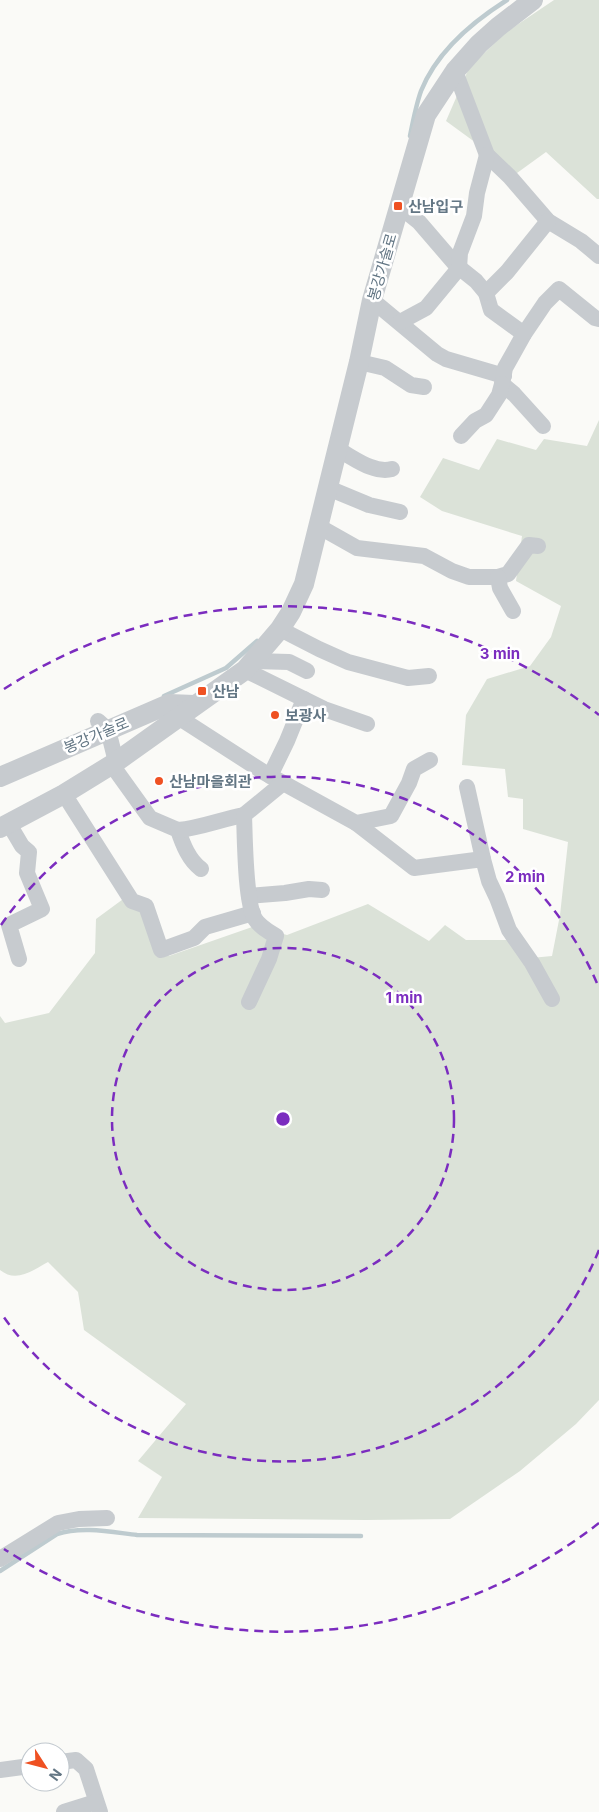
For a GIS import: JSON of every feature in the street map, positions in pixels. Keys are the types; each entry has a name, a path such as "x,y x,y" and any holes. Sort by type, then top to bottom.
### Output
{"street":[{"name":"봉강가술로","path":"19,959 9,925 42,909 27,873 29,852 5,826 64,794 114,763 250,665 280,629 291,612 304,584 372,300 426,115 456,71 480,44 498,26 533,0"},
{"path":"456,71 488,155 548,221 581,241 599,256"},
{"path":"400,322 426,308 459,268 460,253 474,216 477,193 488,155"},
{"path":"399,206 419,222 459,268 476,281 486,293 491,310 524,334"},
{"path":"486,293 507,272 548,221"},
{"path":"461,436 475,421 486,415 499,395 505,368 524,334 545,303 559,289 595,318 599,319"},
{"path":"372,300 446,359 503,380 543,426"},
{"path":"358,362 385,368 411,385 424,387"},
{"path":"337,449 374,469 385,471 392,469"},
{"path":"328,488 369,505 400,512"},
{"path":"318,526 357,548 429,551 452,571 469,577 498,577 508,574 529,545 538,546"},
{"path":"498,577 500,588 513,611"},
{"path":"280,629 348,662 408,678 429,676"},
{"path":"250,665 289,662 307,671"},
{"path":"250,665 304,699 324,709 367,724"},
{"path":"103,726 114,763 150,818 178,830 192,829 223,818 244,815 276,779 287,741 304,699"},
{"name":"봉강가술로","path":"0,777 103,726 169,704 186,711"},
{"path":"186,711 276,779 356,823 414,868 483,859"},
{"path":"356,823 391,816 409,783 414,769 430,760"},
{"path":"467,787 489,881 498,898 509,930 532,963 552,1000"},
{"path":"64,794 132,901 146,906 161,950 194,938 205,927 253,915"},
{"path":"244,815 249,896 253,915 260,926 276,936 269,959 249,1002"},
{"path":"178,830 183,845 196,865 201,869"},
{"path":"249,896 309,889 322,890"},
{"path":"0,1559 58,1523 79,1519 107,1518"},
{"path":"64,1812 98,1807 86,1769 76,1760 70,1761"},
{"path":"0,1770 20,1767"}],"shaded area":[{"path":"554,0 599,0 599,199 546,152 517,173 446,121 469,68 505,33"},
{"path":"599,420 599,1400 576,1424 520,1471 450,1519 138,1518 162,1477 138,1461 186,1404 84,1330 78,1292 48,1262 18,1276 6,1274 0,1270 0,1016 5,1023 49,1013 95,953 96,919 130,894 169,956 255,926 287,935 368,904 429,941 445,925 466,940 513,940 531,958 552,956 560,915 568,842 523,829 523,799 508,797 505,769 462,765 466,715 487,679 530,666 551,637 561,606 516,581 522,536 442,511 420,497 443,458 479,470 497,439 536,450 544,439 587,446"}],"waterway":[{"path":"410,136 421,91 436,63 446,50 469,28 507,0"},
{"path":"164,696 226,668 257,641"},
{"path":"0,1571 57,1534 76,1530 97,1530 137,1535 361,1536"}],"place":[{"name":"산남입구","path":"398,206"},
{"name":"산남","path":"202,691"},
{"name":"보광사","path":"275,715"},
{"name":"산남마을회관","path":"159,781"}]}
